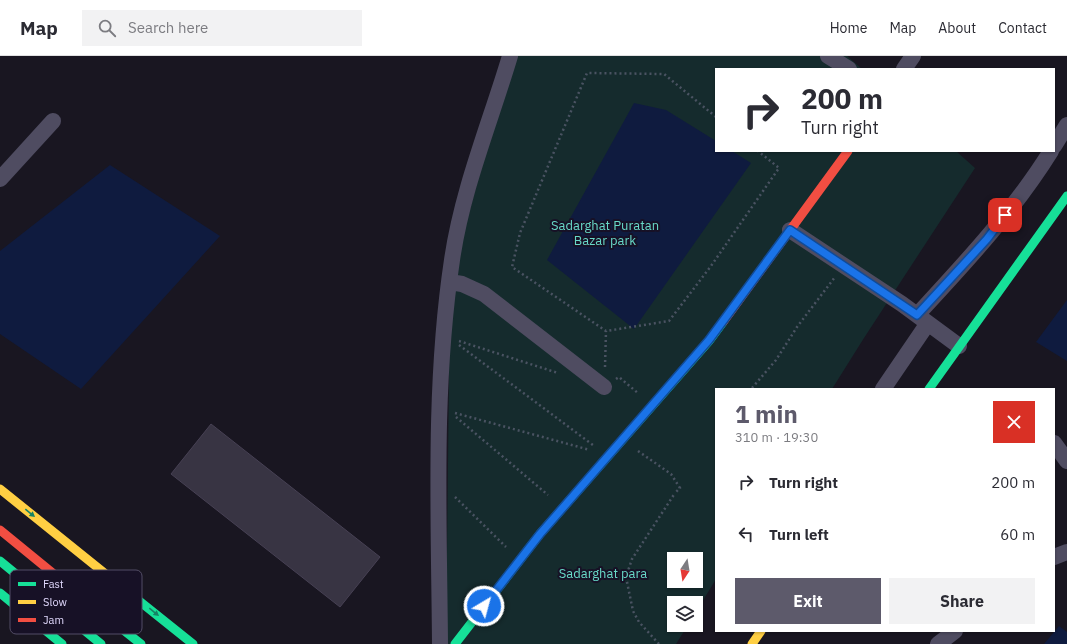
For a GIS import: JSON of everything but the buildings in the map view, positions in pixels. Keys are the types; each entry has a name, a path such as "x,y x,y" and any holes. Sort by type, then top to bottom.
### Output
{"main road":[{"path":"455,644 519,559 709,340 847,152"},
{"path":"930,388 1067,196"},
{"path":"0,489 101,570"},
{"path":"0,530 49,570"},
{"path":"0,561 11,570"},
{"path":"0,593 10,601"},
{"path":"142,603 193,644"},
{"path":"752,644 760,632"},
{"path":"50,634 62,644"},
{"path":"89,634 101,644"},
{"path":"128,634 140,644"}],"street":[{"path":"440,644 438,458 441,358 452,259 470,182 510,56"},
{"path":"828,56 847,68"},
{"path":"905,68 913,56"},
{"path":"0,179 53,121"},
{"path":"1055,144 1067,125"},
{"path":"884,388 923,319 1033,180 1050,152"},
{"path":"790,230 923,319 959,346"},
{"path":"450,282 462,284 484,294 604,387"},
{"path":"1055,444 1067,461"},
{"path":"1055,558 1067,552"},
{"path":"938,644 954,632"}],"path":[{"path":"715,116 664,74 587,73 520,233 512,267 606,330 669,321 711,266 779,168 759,152"},
{"path":"752,388 776,360 796,327 820,299 835,276 849,269"},
{"path":"604,387 606,330"},
{"path":"560,373 456,342 598,450 448,411 563,508"},
{"path":"604,387 619,378 652,406"},
{"path":"634,446 641,454 671,474 680,488 674,493 632,559 626,577 633,611 639,622 659,644"},
{"path":"453,496 519,559"}],"green space":[{"name":"Sadarghat Puratan Bazar park","path":"512,56 847,56 861,68 715,68 715,152 957,152 975,168 833,388 715,388 715,581 703,600 703,596 667,596 667,632 684,632 676,644 446,644 450,282"}],"water":[{"path":"634,103 666,110 715,140 715,152 734,152 751,163 634,329 547,260"},
{"path":"110,165 220,236 81,389 0,334 0,251"},
{"path":"1067,300 1067,361 1036,342"},
{"path":"1059,626 1067,632 1067,644 1044,644"}],"traffic: fast":[{"path":"930,388 1067,196"},
{"path":"455,644 540,534 709,341 723,322"},
{"path":"0,561 11,570"},
{"path":"0,593 10,601"},
{"path":"142,603 193,644"},
{"path":"50,634 62,644"},
{"path":"89,634 101,644"},
{"path":"128,634 141,644"}],"traffic: slow":[{"path":"0,489 101,570"},
{"path":"752,644 760,632"}],"traffic: jam":[{"path":"723,322 847,152"},
{"path":"0,530 49,570"}],"route":[{"path":"484,606 519,559 540,534 622,442 709,340 748,289 770,255 790,230 917,315 987,239 1005,215"}],"park label":[{"name":"Sadarghat para","path":"603,573"}]}
